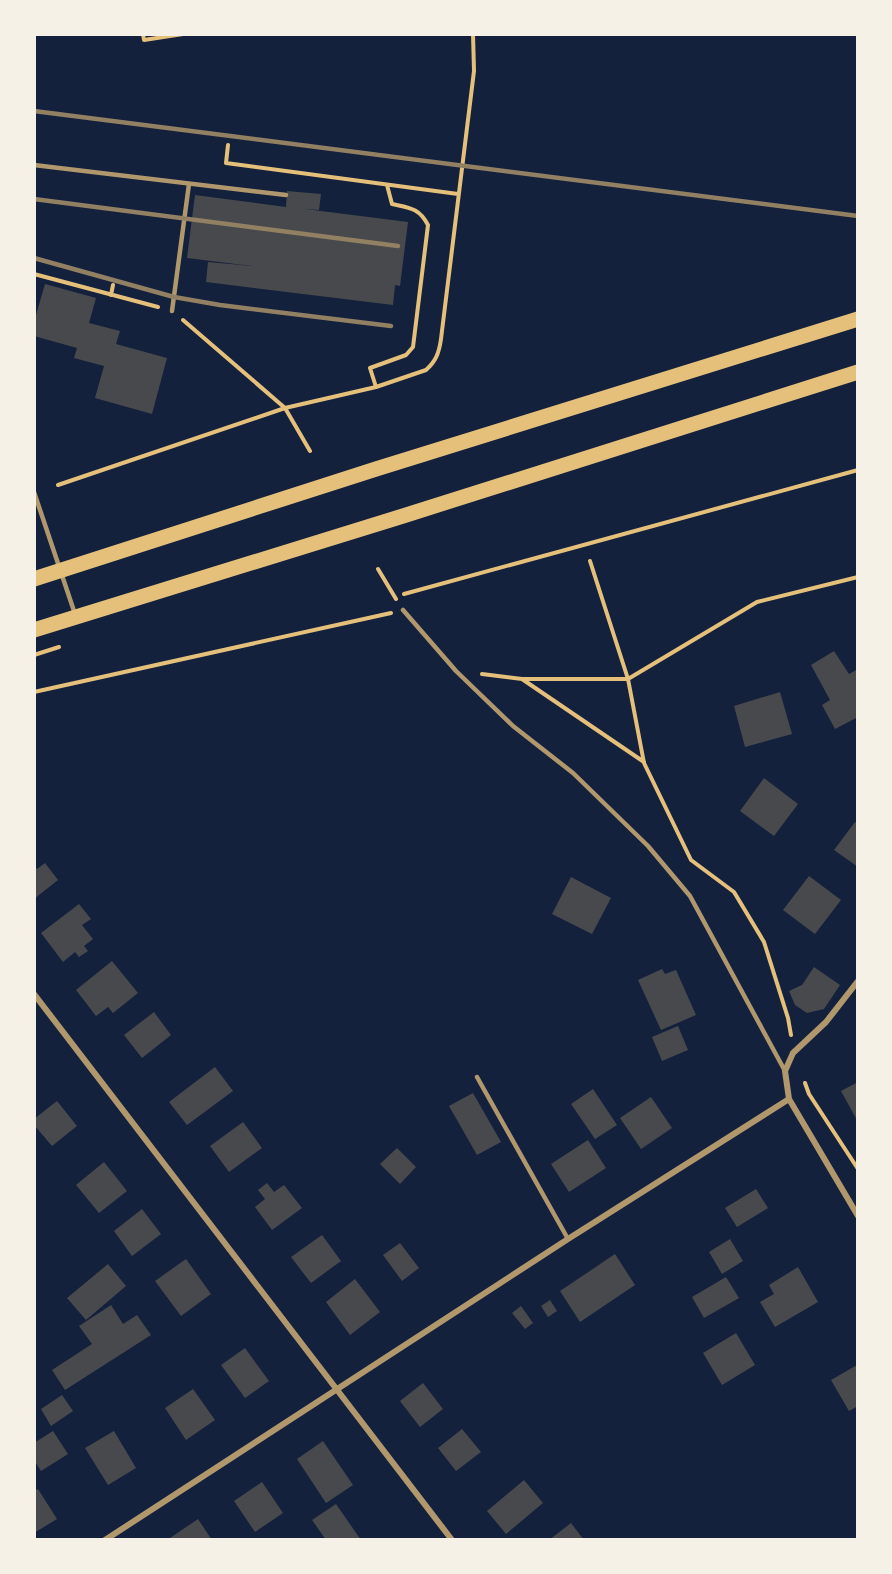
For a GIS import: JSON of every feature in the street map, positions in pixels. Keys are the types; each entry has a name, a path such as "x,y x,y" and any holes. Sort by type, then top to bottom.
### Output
{"main road":[{"path":"34,579 376,469 858,319"},
{"path":"34,630 858,372"}],"street":[{"path":"858,981 826,1022 794,1053 785,1071 789,1099 858,1216"},
{"path":"34,994 452,1539"},
{"path":"105,1539 568,1239 789,1099"}],"lane":[{"path":"34,165 286,195"},
{"path":"172,311 189,184"},
{"path":"34,492 76,617"},
{"path":"403,610 456,671 513,726 573,772 648,846 690,896 785,1071"},
{"path":"477,1077 568,1239"}],"path":[{"path":"143,34 144,40 183,34"},
{"path":"58,485 285,408 376,387 426,370 432,364 439,352 474,70 473,34"},
{"path":"228,145 226,163 458,194"},
{"path":"376,387 370,368 406,355 413,347 428,225 423,215 410,208 393,204 387,186"},
{"path":"34,274 172,311 285,408 310,451"},
{"path":"111,295 113,285"},
{"path":"395,597 858,470"},
{"path":"590,561 628,679 644,763 691,860 734,892 764,942 788,1018 794,1053 809,1094 858,1169"},
{"path":"34,692 403,610 378,569"},
{"path":"456,671 522,679 628,679 757,602 858,577"},
{"path":"522,679 644,763"}],"building":[{"path":"287,191 321,194 319,210 305,209 408,222 400,286 395,285 393,305 206,282 208,262 252,266 187,258 195,195 286,207"},
{"path":"45,284 96,298 89,323 120,331 116,344 167,358 152,414 95,398 104,366 74,358 77,348 34,336 34,322"},
{"path":"834,651 849,674 858,669 858,717 835,729 822,705 830,700 811,665"},
{"path":"780,692 792,734 745,747 734,706"},
{"path":"764,778 798,804 774,836 740,811"},
{"path":"855,822 858,824 858,867 834,850"},
{"path":"45,863 58,880 34,899 34,865 37,869"},
{"path":"809,876 841,900 815,934 783,910"},
{"path":"571,877 611,898 592,934 552,914"},
{"path":"79,904 91,919 82,925 93,939 84,946 88,951 79,957 75,952 63,962 41,933"},
{"path":"112,961 138,993 113,1013 108,1007 96,1016 76,990"},
{"path":"814,967 840,985 824,1009 807,1013 795,1005 789,991 802,985"},
{"path":"662,969 665,974 676,970 696,1015 661,1030 638,980"},
{"path":"154,1012 171,1035 142,1058 124,1035"},
{"path":"678,1026 688,1050 662,1061 652,1037"},
{"path":"215,1067 233,1091 187,1125 169,1102"},
{"path":"858,1082 858,1122 841,1091"},
{"path":"593,1089 617,1125 595,1139 571,1104"},
{"path":"473,1093 501,1142 477,1155 449,1106"},
{"path":"651,1097 672,1128 641,1149 620,1118"},
{"path":"57,1101 77,1126 52,1146 34,1125 34,1119"},
{"path":"243,1122 262,1148 229,1172 210,1146"},
{"path":"588,1140 606,1168 569,1192 551,1164"},
{"path":"397,1148 416,1167 400,1184 380,1164"},
{"path":"104,1162 127,1191 99,1213 76,1185"},
{"path":"267,1183 274,1192 284,1185 302,1208 272,1230 255,1207 265,1199 258,1190"},
{"path":"756,1189 768,1208 737,1227 725,1208"},
{"path":"142,1209 161,1234 132,1256 114,1231"},
{"path":"322,1235 341,1261 311,1283 291,1257"},
{"path":"730,1239 743,1261 722,1274 709,1252"},
{"path":"400,1243 419,1268 402,1281 383,1255"},
{"path":"615,1254 635,1285 580,1322 560,1291"},
{"path":"186,1259 211,1294 181,1316 155,1281"},
{"path":"108,1264 126,1286 86,1320 67,1298"},
{"path":"798,1267 818,1302 775,1327 760,1302 774,1294 769,1285"},
{"path":"726,1277 739,1298 704,1318 692,1297"},
{"path":"355,1279 380,1312 350,1335 326,1302"},
{"path":"550,1300 557,1311 548,1317 541,1306"},
{"path":"111,1305 123,1324 137,1315 151,1335 65,1390 52,1370 92,1344 79,1326"},
{"path":"521,1306 533,1323 525,1329 512,1313"},
{"path":"736,1333 755,1365 722,1385 703,1353"},
{"path":"245,1348 269,1381 245,1398 221,1365"},
{"path":"857,1365 858,1406 849,1411 831,1380"},
{"path":"423,1383 443,1409 420,1427 400,1401"},
{"path":"193,1389 215,1420 186,1440 165,1408"},
{"path":"62,1395 73,1411 51,1426 41,1409"},
{"path":"462,1429 481,1452 456,1471 438,1448"},
{"path":"53,1431 68,1454 41,1471 34,1460 34,1443"},
{"path":"114,1431 136,1468 108,1485 85,1448"},
{"path":"323,1441 353,1485 326,1503 297,1459"},
{"path":"524,1480 543,1503 506,1534 487,1511"},
{"path":"262,1482 283,1513 255,1532 234,1501"},
{"path":"38,1489 57,1519 34,1533 34,1491"},
{"path":"336,1504 361,1540 326,1540 312,1520"},
{"path":"198,1519 212,1540 167,1540"},
{"path":"571,1523 584,1540 549,1540"}],"railway":[{"path":"34,111 858,216"},
{"path":"34,199 398,246"},
{"path":"34,258 174,297 220,305 391,326"}]}
